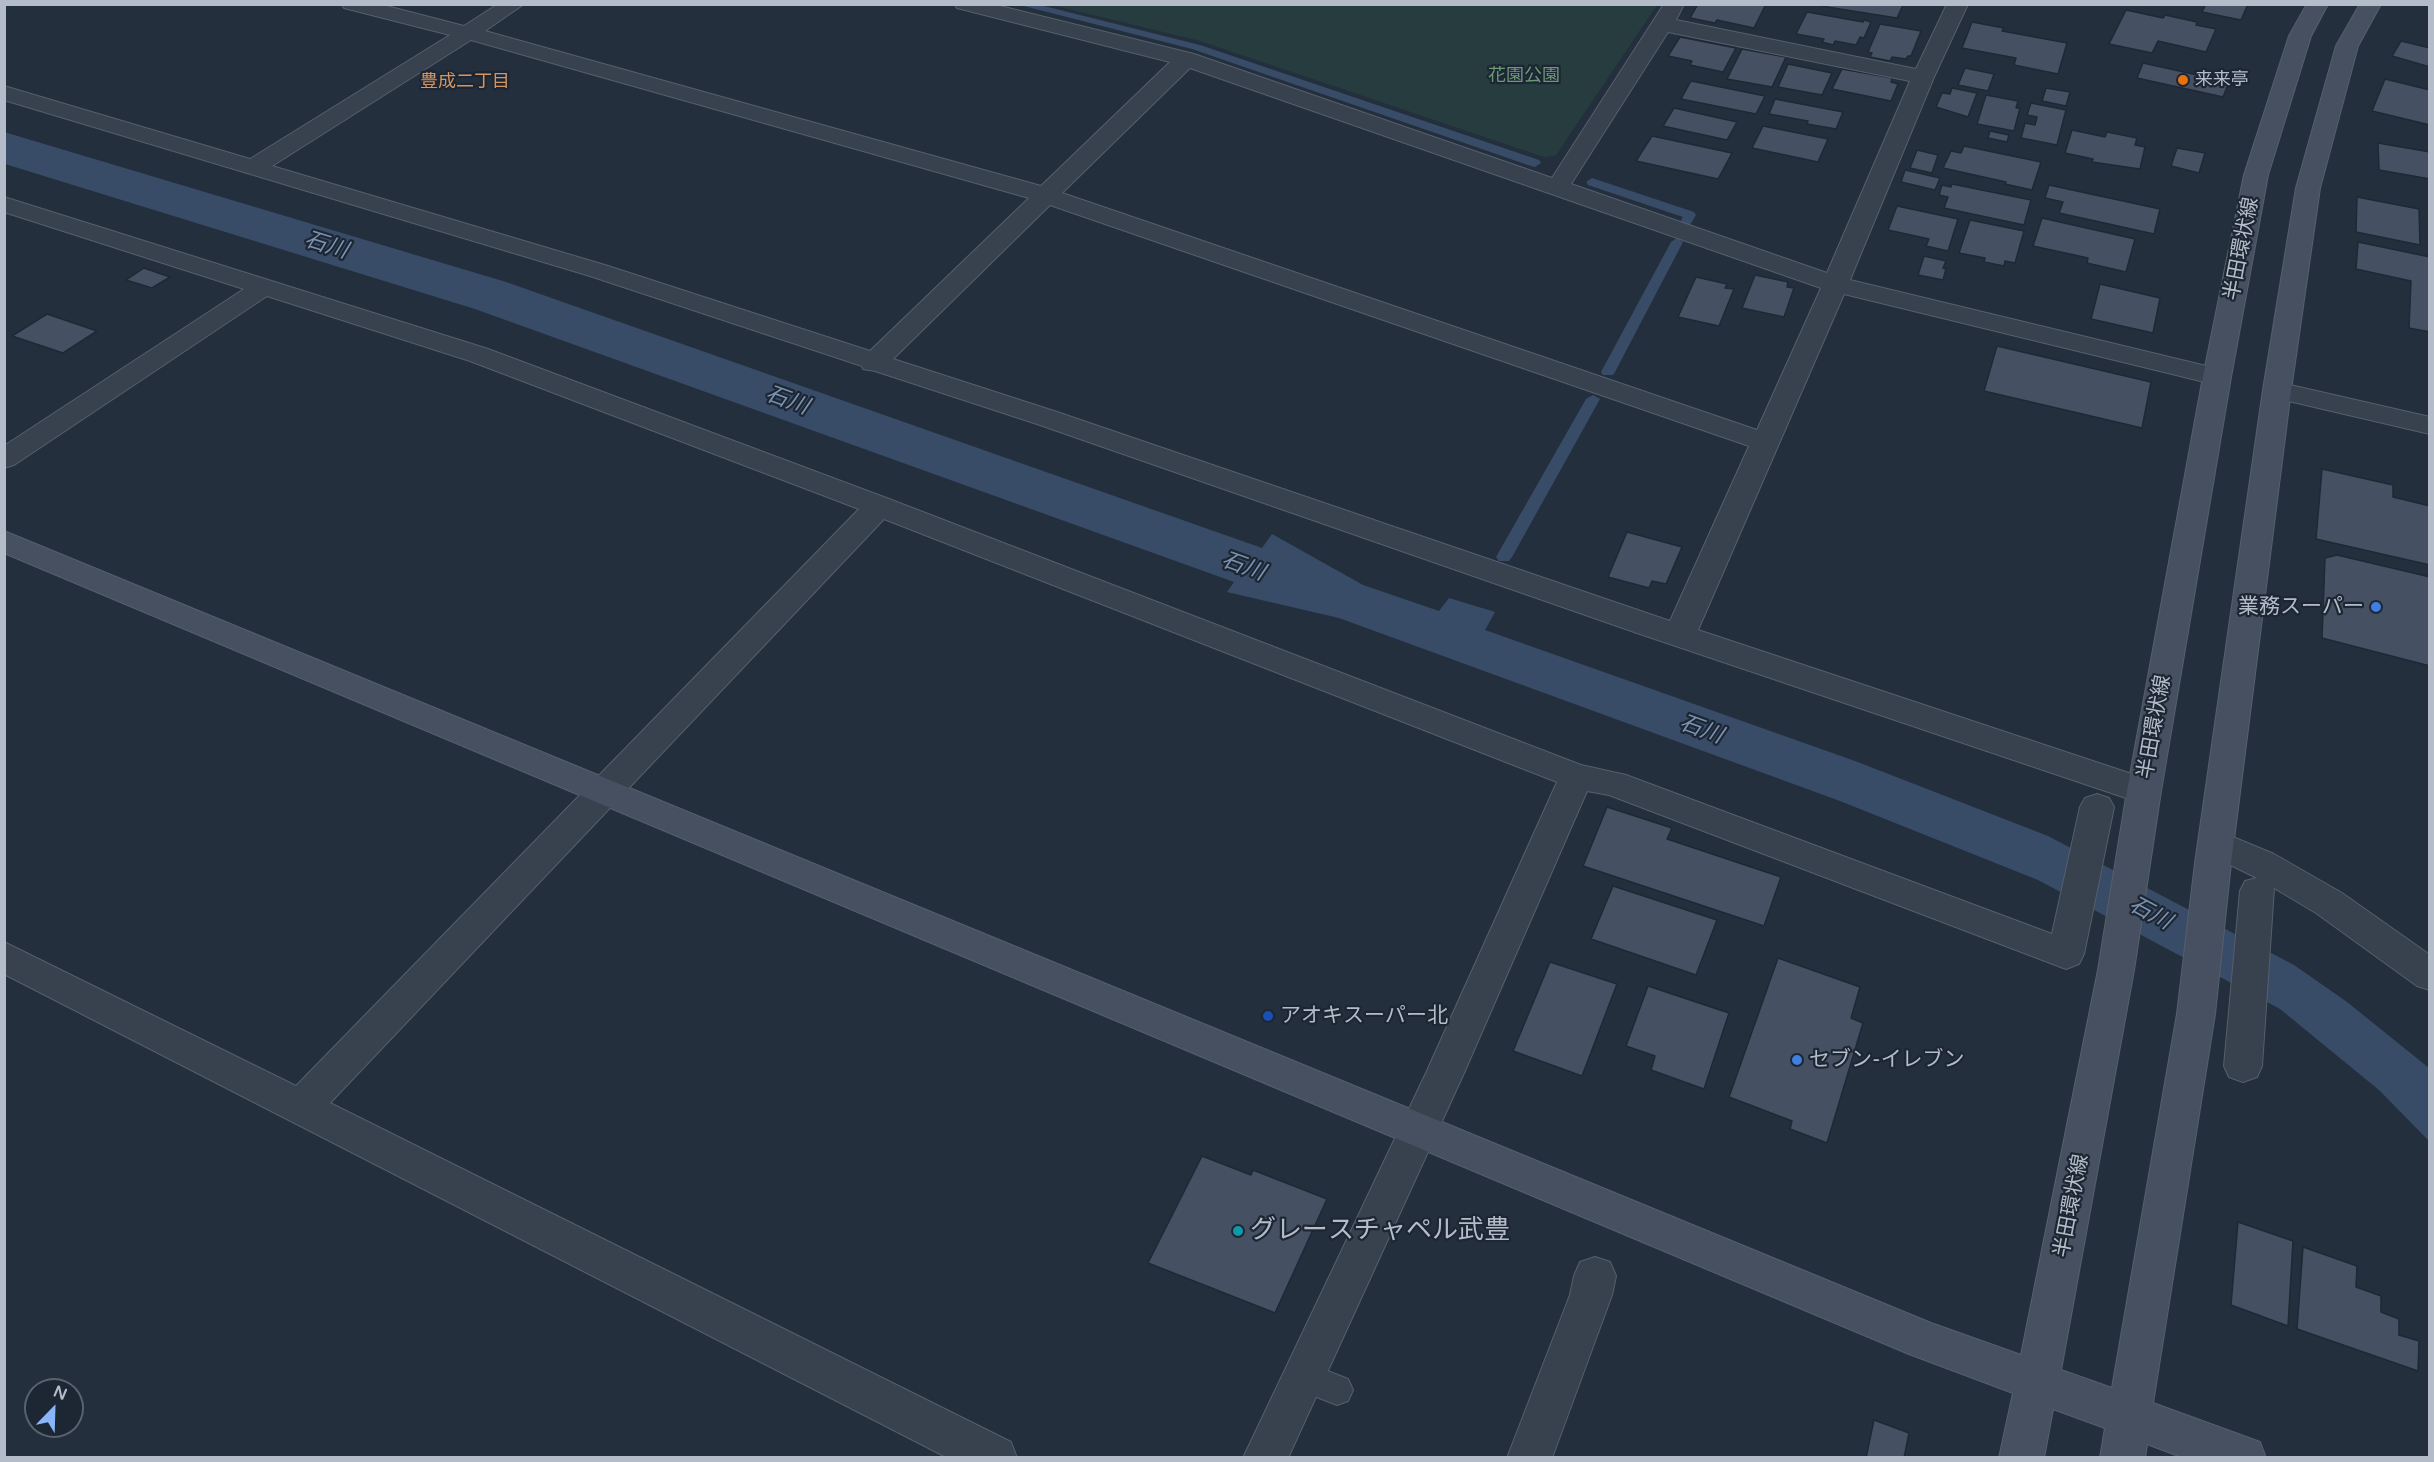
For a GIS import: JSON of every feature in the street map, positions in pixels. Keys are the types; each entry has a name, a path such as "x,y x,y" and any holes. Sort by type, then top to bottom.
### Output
{"main road":[{"name":"半田環状線","path":"2021,1458 2061,1265 2116,970 2217,377 2256,175 2300,36 2318,4"},
{"path":"2122,1458 2196,1014 2215,853 2277,390 2308,188 2347,45 2371,4"},
{"path":"4,541 1924,1340 2244,1458"}],"street":[{"path":"351,4 468,33 1046,195 1764,442"},
{"path":"253,167 514,4"},
{"path":"964,4 1186,59 1835,284 2217,377"},
{"path":"1557,188 1675,4"},
{"path":"1680,635 1835,284 1923,77 1958,4"},
{"path":"1663,24 1923,77"},
{"path":"873,363 1186,59"},
{"path":"4,93 599,271 873,363 1047,418 1680,635 2142,807"},
{"path":"4,204 479,355 879,506 1576,776 1614,784 2066,954 2097,807"},
{"path":"4,459 265,286"},
{"path":"2277,390 2430,426"},
{"path":"300,1108 879,506"},
{"path":"1265,1458 1319,1383 1418,1129 1576,776"},
{"path":"2215,853 2262,864 2329,903 2430,975"},
{"path":"2243,1066 2258,891"},
{"path":"4,957 995,1458"},
{"path":"1528,1458 1590,1295 1595,1276"}],"green space":[{"name":"花園公園","path":"1052,5 1657,5 1556,155 1544,157 1200,41"}],"water":[{"name":"石川","path":"4,132 506,282 1262,548 1272,534 1363,585 1439,611 1449,598 1495,612 1485,630 1855,761 2048,836 2294,965 2347,1002 2429,1068 2429,1141 2379,1090 2280,1009 2038,880 1840,801 1339,618 1227,592 1234,582 475,309 5,164"}],"building":[{"path":"1698,4 1766,4 1754,28 1717,20 1715,23 1690,18"},
{"path":"1822,4 1903,5 1897,18 1821,6"},
{"path":"2206,4 2248,4 2241,20 2202,12"},
{"path":"2126,10 2163,18 2165,15 2216,29 2206,52 2158,41 2152,53 2109,44"},
{"path":"1807,12 1871,22 1864,38 1860,37 1856,45 1835,41 1833,45 1822,42 1824,39 1796,34"},
{"path":"1972,22 2004,28 2002,31 2067,43 2058,74 2014,65 2016,58 1962,48"},
{"path":"1880,24 1921,31 1911,56 1906,59 1892,57 1890,61 1870,57 1872,53 1868,52"},
{"path":"1680,37 1736,48 1723,72 1690,65 1692,61 1668,56"},
{"path":"2401,41 2430,48 2430,67 2392,56"},
{"path":"1742,49 1786,57 1772,87 1727,79"},
{"name":"来来亭","path":"2143,63 2229,82 2223,97 2137,78"},
{"path":"1788,64 1832,73 1822,95 1778,87"},
{"path":"1965,68 1994,74 1988,91 1958,85"},
{"path":"1842,69 1892,78 1891,82 1898,84 1891,101 1832,89"},
{"path":"2385,79 2430,90 2430,125 2372,111"},
{"path":"1691,81 1765,96 1756,114 1681,99"},
{"path":"1952,88 1977,93 1968,117 1936,107 1942,93 1950,94"},
{"path":"2046,88 2070,92 2066,106 2042,101"},
{"path":"1986,95 2018,101 2016,108 2020,108 2014,131 1977,124"},
{"path":"1775,99 1843,112 1836,129 1807,124 1808,121 1769,114"},
{"path":"2031,103 2066,110 2057,145 2021,138 2025,123 2035,125 2037,117 2027,115"},
{"path":"1674,108 1737,122 1727,140 1663,126"},
{"path":"1763,126 1828,139 1818,162 1752,148"},
{"path":"2072,130 2105,137 2107,132 2137,138 2135,145 2145,147 2140,169 2092,162 2093,159 2065,153"},
{"path":"1990,131 2009,135 2007,142 1988,138"},
{"path":"1652,136 1732,153 1718,179 1636,161"},
{"path":"2378,143 2430,152 2430,179 2379,170"},
{"path":"1964,146 2041,162 2032,190 1943,168 1951,151 1961,153"},
{"path":"2177,148 2205,153 2199,173 2171,166"},
{"path":"1917,150 1938,155 1932,173 1910,168"},
{"path":"1905,170 1940,178 1935,190 1901,182"},
{"path":"1952,184 2031,200 2024,225 1944,208 1948,197 1939,195 1942,185 1951,187"},
{"path":"2049,185 2160,209 2154,234 2059,213 2063,202 2045,198"},
{"path":"2357,197 2419,209 2420,245 2356,232"},
{"path":"1897,206 1958,219 1948,251 1926,246 1929,239 1888,230"},
{"path":"2042,218 2135,239 2126,272 2087,263 2088,258 2033,246"},
{"path":"1970,220 2024,231 2015,263 2005,261 2004,266 1984,262 1985,258 1959,253"},
{"path":"2358,242 2430,257 2430,332 2409,328 2411,281 2356,269"},
{"path":"1924,256 1946,261 1943,268 1946,269 1943,280 1918,275"},
{"path":"144,268 170,277 152,288 126,280"},
{"path":"1755,275 1788,282 1787,287 1794,288 1784,317 1742,308"},
{"path":"1696,277 1727,284 1725,288 1734,289 1719,326 1678,317"},
{"path":"2100,284 2160,298 2153,333 2091,319"},
{"path":"47,314 97,331 63,353 12,336"},
{"path":"1997,346 2151,382 2142,428 1984,391"},
{"path":"2322,469 2393,485 2393,497 2430,506 2430,565 2316,539"},
{"path":"1627,532 1682,547 1666,584 1652,581 1649,588 1608,577"},
{"name":"業務スーパー","path":"2337,555 2430,577 2430,666 2322,638 2325,558"},
{"path":"1607,807 1672,828 1667,839 1781,877 1764,926 1583,866"},
{"path":"1613,886 1717,920 1696,975 1591,939"},
{"name":"セブン-イレブン","path":"1778,958 1860,987 1851,1018 1863,1023 1827,1143 1790,1129 1792,1121 1729,1097"},
{"path":"1550,962 1617,984 1582,1076 1513,1051"},
{"path":"1648,986 1729,1013 1704,1089 1651,1070 1655,1056 1626,1046"},
{"name":"グレースチャペル武豊","path":"1202,1156 1251,1175 1253,1170 1327,1199 1275,1313 1148,1263"},
{"path":"2238,1222 2293,1241 2288,1326 2231,1305"},
{"path":"2303,1247 2357,1266 2356,1287 2381,1296 2381,1312 2399,1319 2399,1335 2419,1341 2418,1371 2297,1329"},
{"path":"1874,1420 1909,1433 1904,1458 1866,1458"}],"waterway":[{"path":"1021,4 1196,47 1535,163"},
{"path":"1592,182 1690,215 1686,222"},
{"path":"1608,372 1677,242"},
{"path":"1504,557 1593,399"}],"place":[{"name":"来来亭","path":"2183,80"},
{"name":"業務スーパー","path":"2376,607"},
{"name":"アオキスーパー北","path":"1268,1016"},
{"name":"セブン-イレブン","path":"1797,1060"},
{"name":"グレースチャペル武豊","path":"1238,1231"}],"district":[{"name":"豊成二丁目","path":"465,82"}]}
